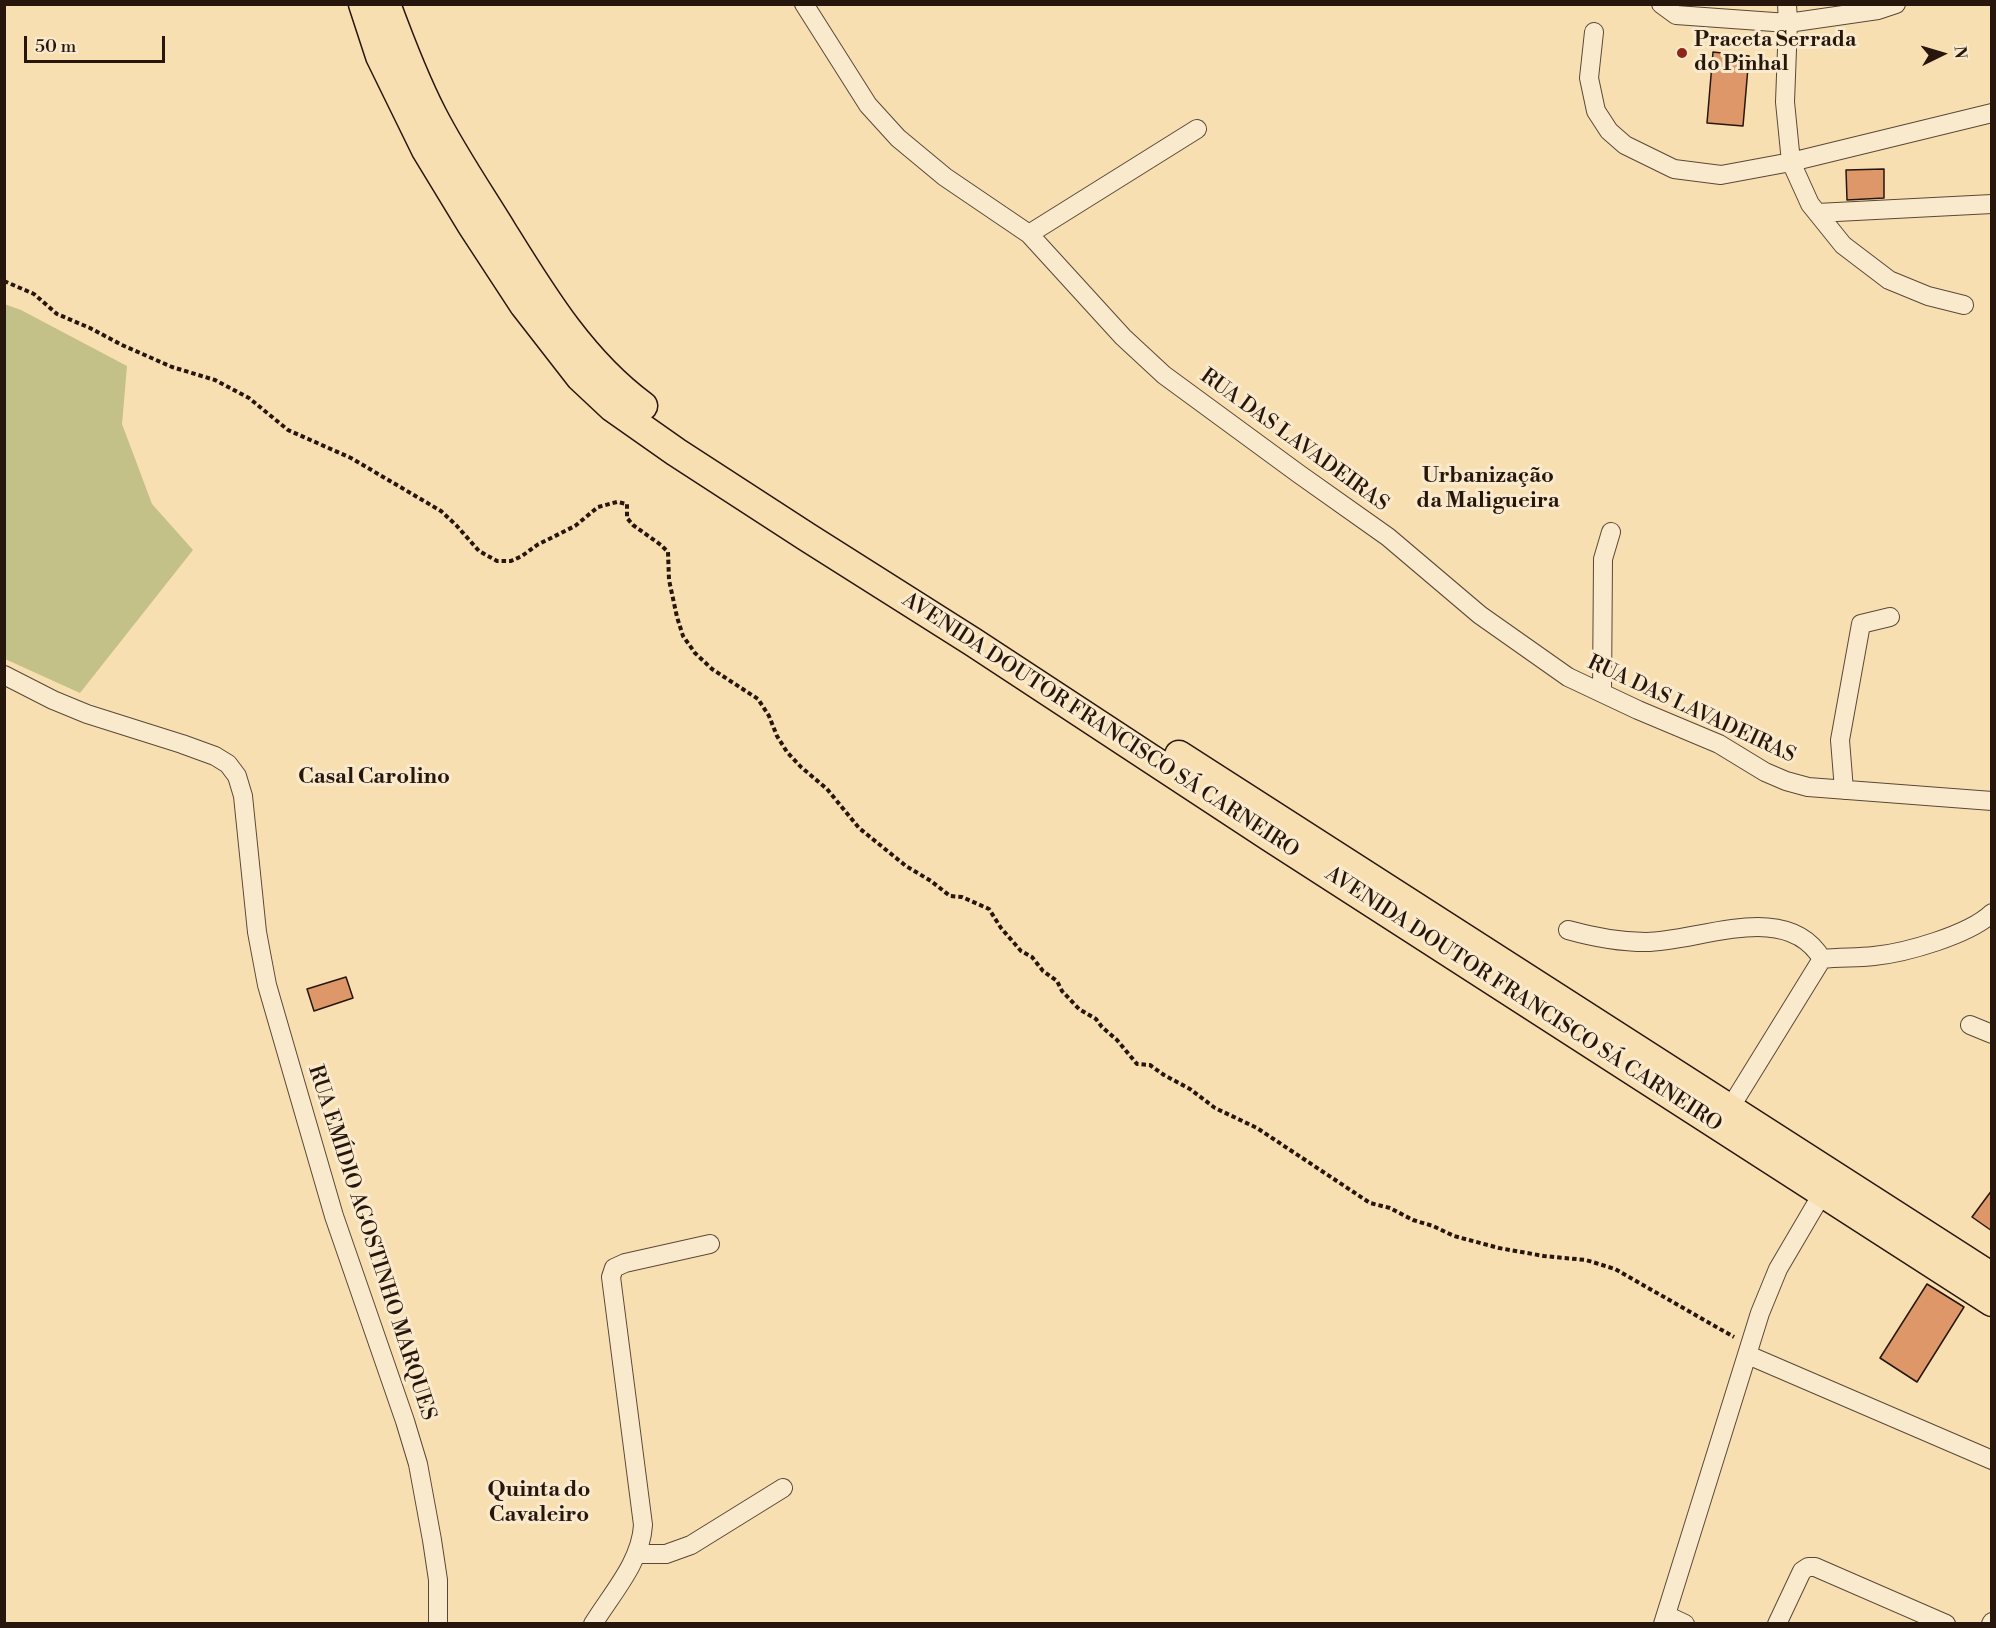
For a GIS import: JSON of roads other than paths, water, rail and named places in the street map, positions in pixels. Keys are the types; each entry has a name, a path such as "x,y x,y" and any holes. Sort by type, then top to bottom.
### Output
{"main road":[{"name":"AVENIDA DOUTOR FRANCISCO SÁ CARNEIRO","path":"363,4 380,56 426,150 471,224 524,305 580,377 612,406 676,452 1992,1302"},
{"name":"AVENIDA DOUTOR FRANCISCO SÁ CARNEIRO","path":"386,4 405,57 433,115 534,283 591,358 625,392 667,424 775,495 1992,1277"}],"street":[{"name":"RUA DAS LAVADEIRAS","path":"804,4 868,105 898,138 945,177 1029,234 1123,337 1164,375 1388,537 1480,615 1523,647 1568,677 1719,744 1765,772 1786,781 1808,788 1992,801"},
{"path":"1672,8 1787,14 1878,10 1896,4"},
{"path":"1787,14 1785,102 1791,162 1810,204 1842,245 1889,280 1928,296 1964,306"},
{"path":"1594,32 1589,78 1596,111 1609,131 1625,145 1674,169 1722,176 1791,162 1992,113"},
{"path":"1029,234 1197,129"},
{"path":"1817,213 1992,204"},
{"path":"1602,693 1604,559 1611,532"},
{"path":"1844,790 1840,740 1861,624 1890,617"},
{"name":"RUA EMÍDIO AGOSTINHO MARQUES","path":"4,675 87,714 214,756 228,765 237,776 243,796 257,932 267,985 334,1216 418,1464 438,1580 438,1623"},
{"path":"1822,958 1871,957 1914,948 1965,930 1992,914"},
{"path":"1568,930 1584,935 1647,942 1717,930 1759,928 1785,932 1803,938 1815,947 1822,958"},
{"path":"1730,1108 1822,958"},
{"path":"1970,1025 1992,1034"},
{"path":"1685,1623 1665,1619 1760,1313 1778,1269 1822,1194"},
{"path":"592,1623 638,1554 643,1525 611,1277 614,1268 625,1263 711,1244"},
{"path":"1750,1351 1992,1460"},
{"path":"638,1554 666,1554 691,1545 783,1488"},
{"path":"1777,1623 1802,1571 1808,1566 1946,1623"}],"place":[{"name":"Praceta Serrada do Pinhal","path":"1682,53"}],"district":[{"name":"Urbanização da Maligueira","path":"1488,490"},
{"name":"Casal Carolino","path":"374,778"},
{"name":"Quinta do Cavaleiro","path":"539,1504"}]}
